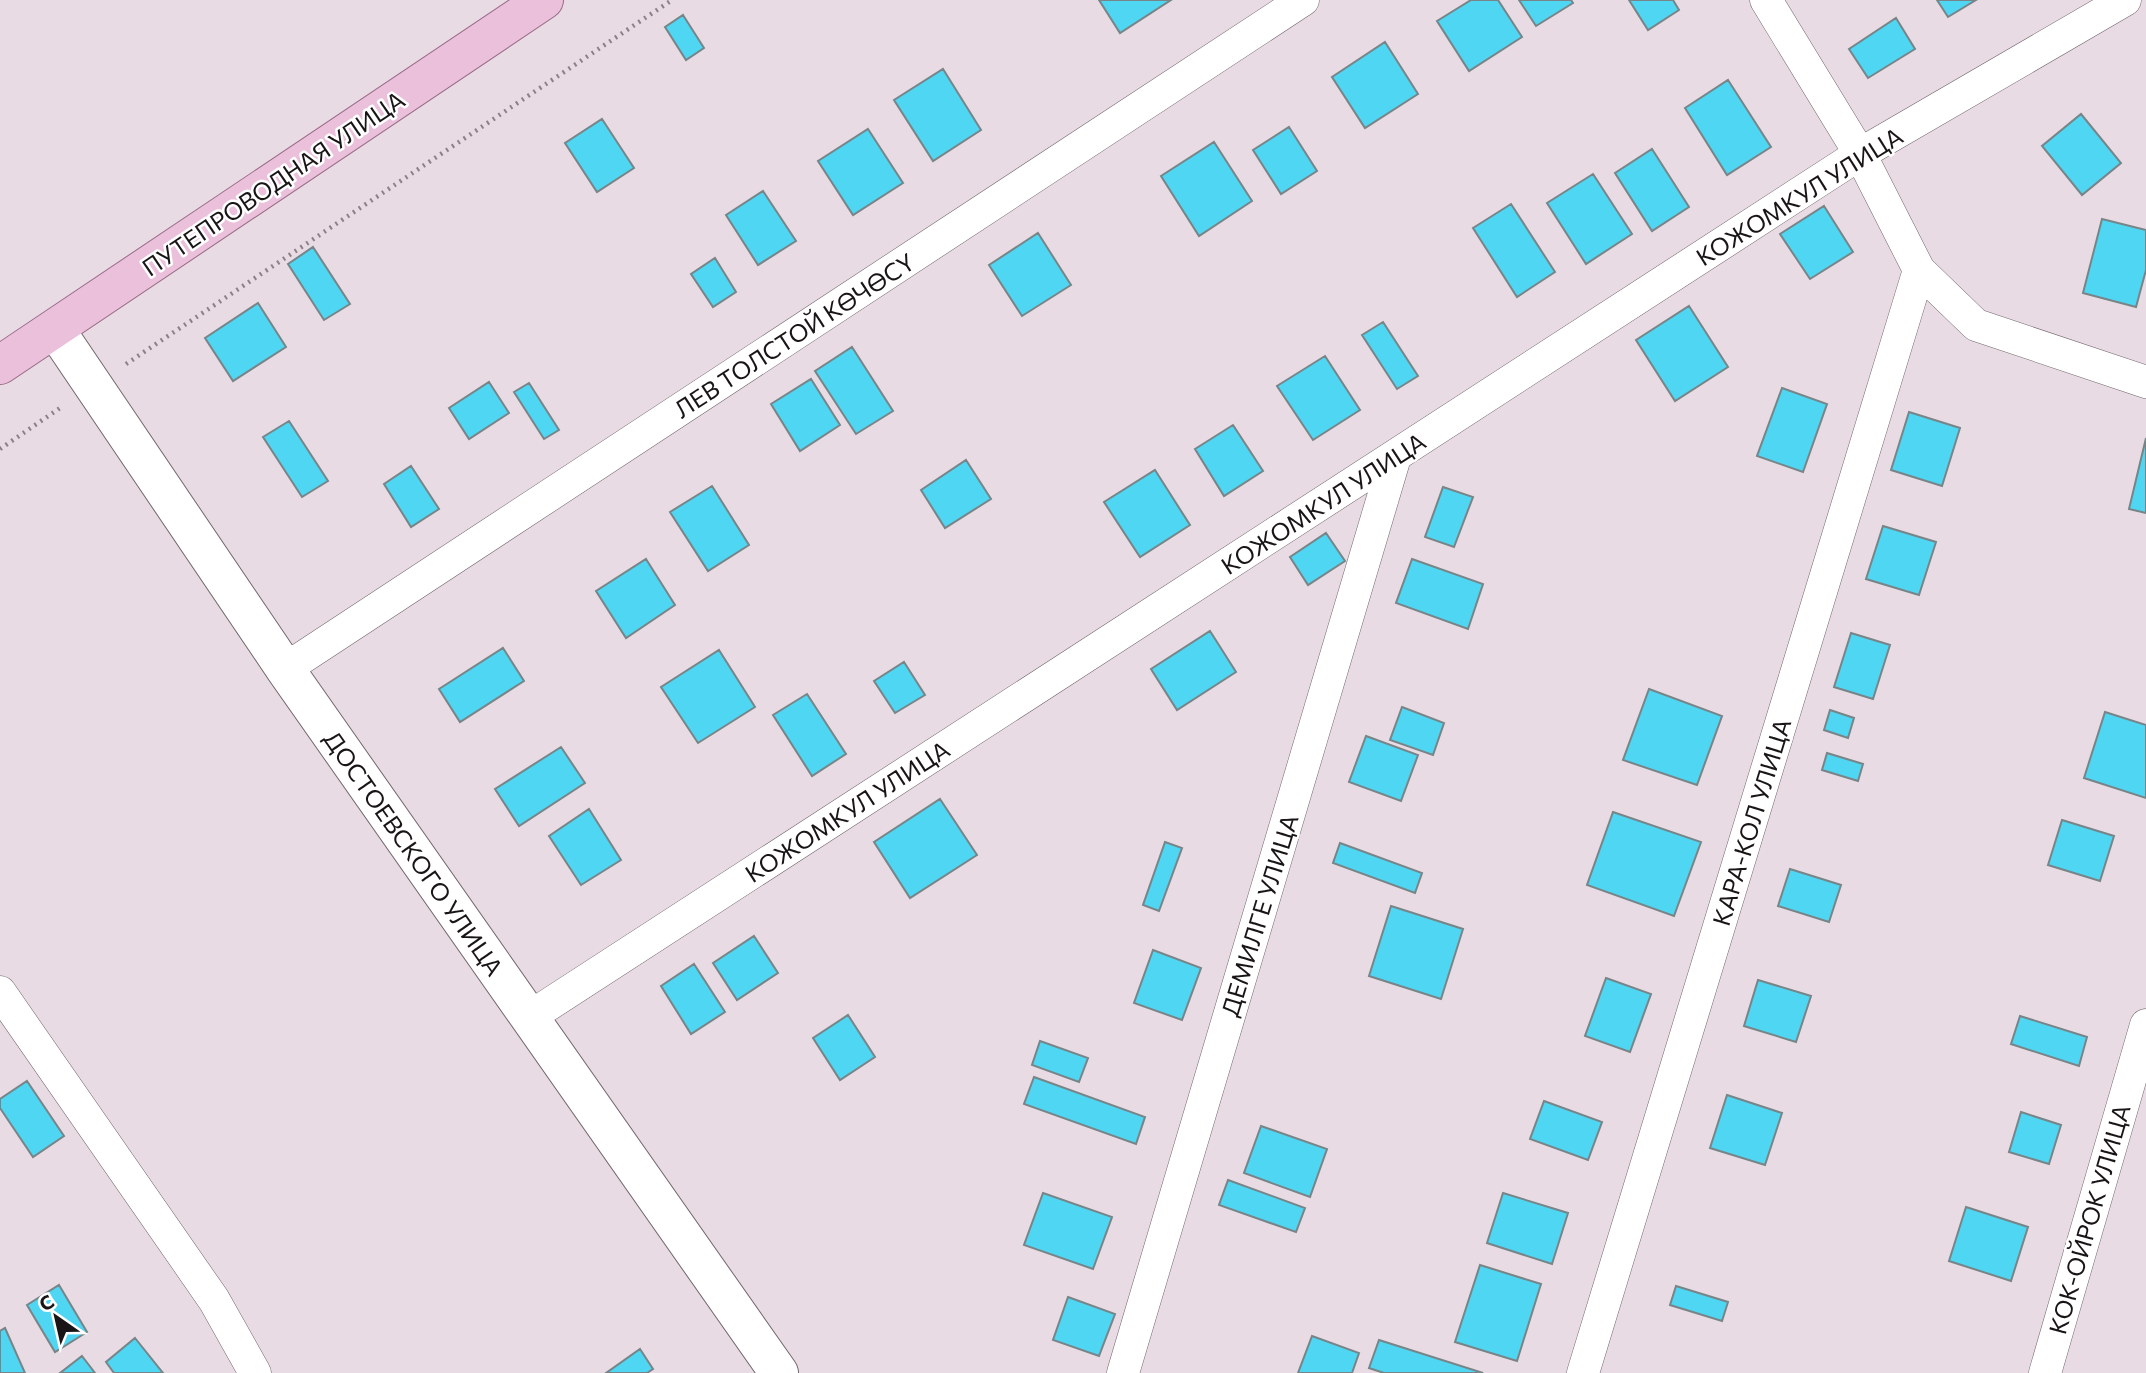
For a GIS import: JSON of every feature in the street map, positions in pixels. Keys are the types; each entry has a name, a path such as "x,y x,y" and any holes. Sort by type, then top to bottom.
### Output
{"main road":[{"name":"ПУТЕПРОВОДНАЯ УЛИЦА","path":"0,365 544,0"}],"street":[{"name":"ЛЕВ ТОЛСТОЙ КӨЧӨСҮ","path":"285,669 1303,0"},
{"path":"1766,0 1860,154 1919,270 1976,325 2146,382"},
{"name":"КОЖОМКУЛ УЛИЦА","path":"528,1018 1860,154 2125,0"},
{"name":"КАРА-КОЛ УЛИЦА","path":"1583,1373 1919,270"},
{"name":"ДОСТОЕВСКОГО УЛИЦА","path":"55,329 285,669 779,1373"},
{"name":"ДЕМИЛГЕ УЛИЦА","path":"1123,1373 1395,457"},
{"path":"0,992 214,1300 255,1373"},
{"name":"КОК-ОЙРОК УЛИЦА","path":"2045,1373 2146,1025"}],"path":[{"path":"0,449 672,0"}],"building":[{"path":"1099,0 1171,0 1120,33"},
{"path":"1471,0 1498,0 1522,37 1469,71 1437,21"},
{"path":"1519,0 1571,0 1573,3 1536,26"},
{"path":"1629,0 1673,0 1679,10 1648,30"},
{"path":"1937,0 1976,0 1948,17"},
{"path":"683,15 704,48 686,60 665,27"},
{"path":"1896,18 1915,49 1868,78 1849,49"},
{"path":"1385,42 1418,94 1365,128 1332,77"},
{"path":"943,69 981,130 933,161 894,100"},
{"path":"1728,80 1771,147 1727,175 1685,108"},
{"path":"2081,114 2121,163 2082,195 2042,146"},
{"path":"602,119 634,168 597,192 565,143"},
{"path":"1289,127 1317,171 1281,194 1253,150"},
{"path":"868,129 903,183 853,215 818,161"},
{"path":"1214,142 1252,201 1199,236 1161,176"},
{"path":"1652,149 1689,207 1652,231 1615,173"},
{"path":"1593,174 1632,234 1586,264 1547,203"},
{"path":"763,191 796,241 758,265 726,215"},
{"path":"1511,204 1555,272 1517,297 1473,228"},
{"path":"1824,206 1853,252 1810,279 1780,234"},
{"path":"2102,219 2146,230 2146,270 2136,307 2083,293"},
{"path":"1038,233 1071,285 1022,316 989,265"},
{"path":"313,247 350,304 324,320 288,264"},
{"path":"715,258 736,292 713,307 691,274"},
{"path":"258,303 286,347 233,381 205,338"},
{"path":"1689,306 1728,367 1675,401 1636,340"},
{"path":"1383,322 1418,376 1397,389 1362,335"},
{"path":"852,347 893,411 856,434 815,371"},
{"path":"1325,356 1360,410 1313,440 1277,386"},
{"path":"811,379 840,425 800,451 771,404"},
{"path":"489,382 509,413 469,439 449,408"},
{"path":"529,383 559,430 544,439 514,392"},
{"path":"1782,388 1827,404 1803,472 1757,456"},
{"path":"1909,412 1960,428 1942,486 1891,470"},
{"path":"289,421 328,481 302,497 263,437"},
{"path":"1233,425 1263,471 1224,496 1195,449"},
{"path":"2146,438 2146,513 2129,509"},
{"path":"966,460 991,499 945,528 921,490"},
{"path":"411,466 439,509 411,527 384,484"},
{"path":"1155,470 1190,525 1140,557 1104,502"},
{"path":"712,486 749,545 708,571 670,512"},
{"path":"1443,487 1473,497 1454,547 1425,537"},
{"path":"1883,526 1936,542 1919,595 1866,579"},
{"path":"1326,533 1345,561 1308,585 1290,557"},
{"path":"646,559 675,605 626,638 596,591"},
{"path":"1412,559 1483,584 1468,629 1396,603"},
{"path":"1210,631 1236,672 1177,710 1151,669"},
{"path":"1851,633 1890,645 1873,699 1834,687"},
{"path":"503,648 524,681 460,722 439,689"},
{"path":"719,650 755,707 698,743 661,687"},
{"path":"904,662 925,695 895,713 874,681"},
{"path":"1649,689 1722,716 1697,785 1623,760"},
{"path":"807,694 846,754 812,776 773,715"},
{"path":"1402,707 1444,723 1433,755 1390,740"},
{"path":"1830,710 1854,718 1848,738 1824,730"},
{"path":"2105,712 2146,725 2146,798 2084,778"},
{"path":"1366,736 1418,755 1401,801 1349,782"},
{"path":"561,747 585,783 519,826 495,789"},
{"path":"1827,753 1863,764 1858,781 1822,770"},
{"path":"940,799 977,855 910,898 874,842"},
{"path":"589,809 621,860 581,885 549,836"},
{"path":"1613,812 1701,842 1674,916 1587,885"},
{"path":"2062,820 2114,836 2100,881 2048,865"},
{"path":"1165,842 1182,848 1159,911 1143,905"},
{"path":"1340,843 1422,873 1415,893 1333,863"},
{"path":"1790,869 1841,885 1829,922 1778,906"},
{"path":"1391,906 1463,929 1441,999 1369,976"},
{"path":"754,936 778,973 737,1000 713,963"},
{"path":"1153,950 1201,968 1182,1020 1134,1003"},
{"path":"694,964 725,1012 691,1034 661,986"},
{"path":"1606,978 1651,994 1630,1052 1585,1036"},
{"path":"1758,980 1811,996 1796,1042 1744,1026"},
{"path":"848,1015 875,1057 840,1080 813,1038"},
{"path":"2020,1016 2087,1037 2079,1066 2011,1044"},
{"path":"1040,1041 1088,1058 1079,1082 1032,1065"},
{"path":"1034,1077 1145,1117 1136,1144 1024,1104"},
{"path":"27,1081 64,1136 33,1157 0,1108 0,1099"},
{"path":"1727,1095 1782,1113 1765,1165 1710,1148"},
{"path":"1544,1101 1602,1122 1588,1160 1530,1139"},
{"path":"2021,1112 2061,1125 2049,1164 2009,1152"},
{"path":"1261,1126 1327,1149 1310,1197 1244,1173"},
{"path":"1228,1180 1305,1208 1296,1232 1219,1205"},
{"path":"1043,1193 1112,1217 1093,1269 1024,1245"},
{"path":"1503,1193 1568,1213 1552,1264 1487,1243"},
{"path":"1966,1207 2028,1227 2011,1281 1949,1261"},
{"path":"1480,1265 1541,1284 1517,1361 1455,1342"},
{"path":"59,1285 87,1332 55,1352 27,1305"},
{"path":"1676,1286 1728,1302 1722,1321 1670,1305"},
{"path":"1068,1297 1115,1314 1099,1356 1053,1340"},
{"path":"5,1328 25,1373 0,1373 0,1331"},
{"path":"1312,1336 1359,1353 1352,1373 1298,1373"},
{"path":"135,1338 163,1373 114,1373 106,1362"},
{"path":"1379,1340 1483,1373 1384,1373 1369,1368"},
{"path":"640,1349 653,1369 647,1373 606,1373"},
{"path":"82,1356 95,1373 60,1373"}]}
